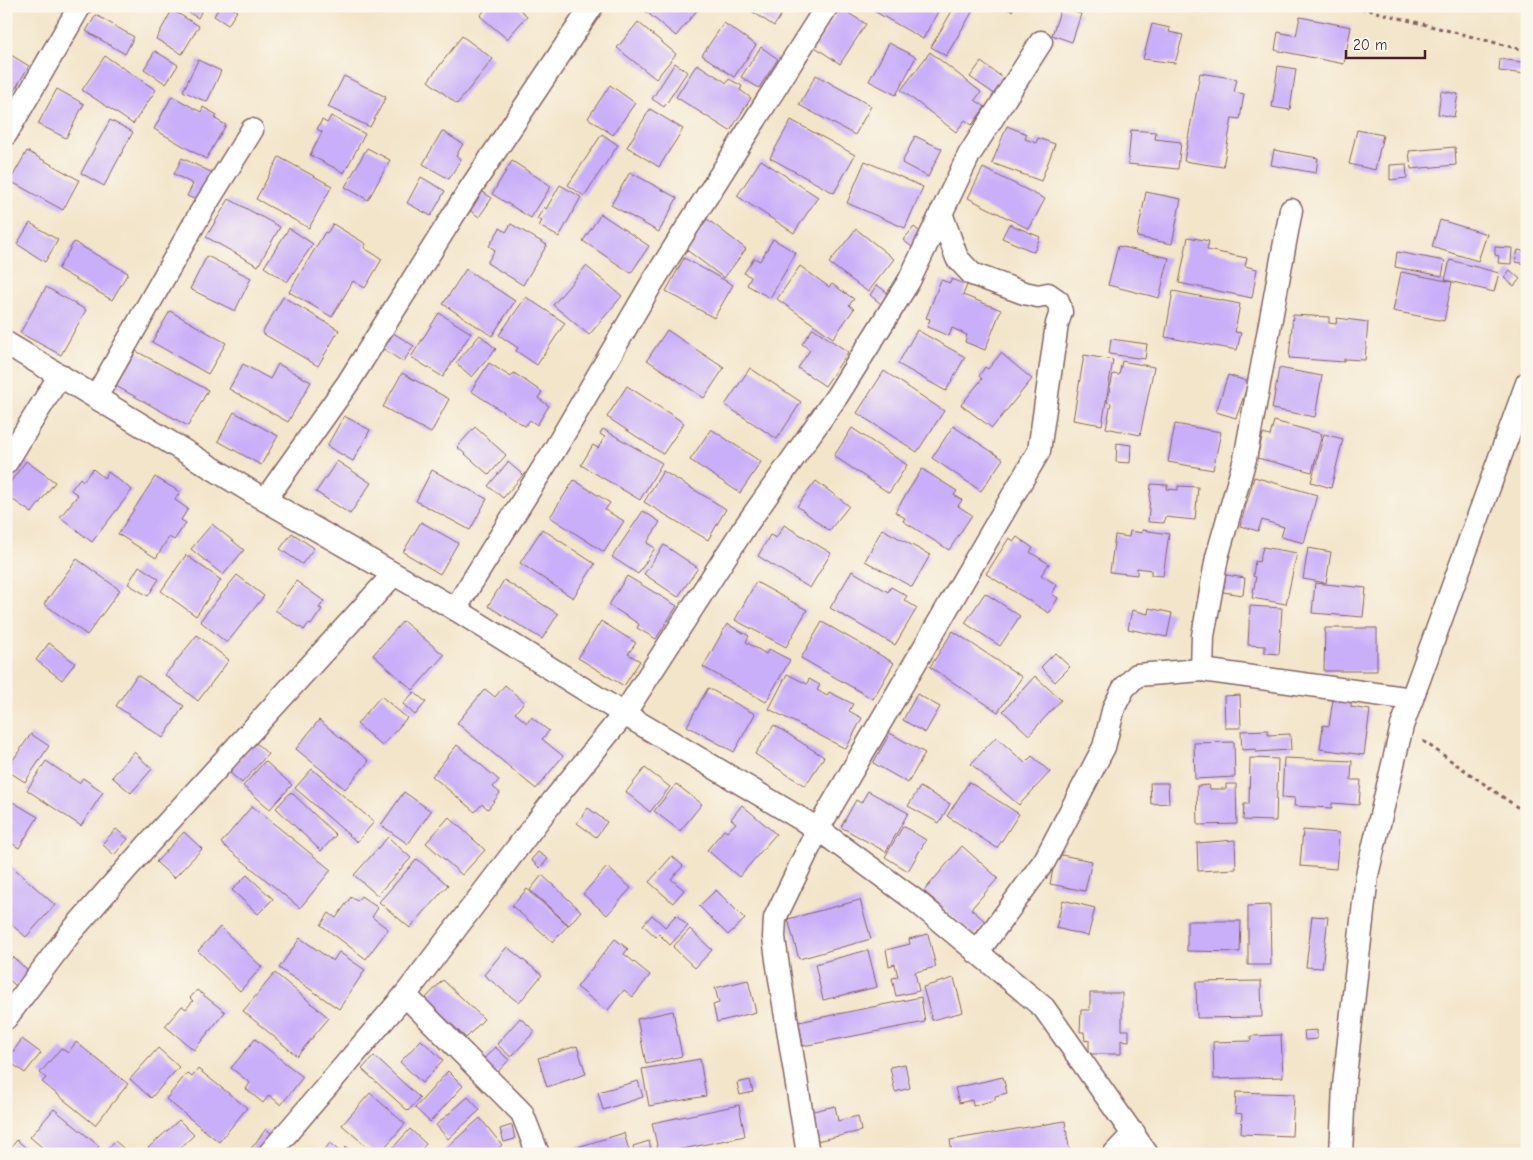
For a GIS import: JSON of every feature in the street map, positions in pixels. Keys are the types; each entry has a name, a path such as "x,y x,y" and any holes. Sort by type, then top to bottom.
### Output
{"street":[{"path":"6,134 80,6"},
{"path":"265,500 348,383 468,192 592,6"},
{"path":"456,610 555,449 652,283 827,6"},
{"path":"269,1154 405,995 553,801 624,714 742,531 837,396 909,281 969,154 1041,42"},
{"path":"96,396 201,212 252,130"},
{"path":"1202,670 1203,636 1217,558 1246,459 1291,210"},
{"path":"808,1154 774,937 775,918 818,829 1039,451 1057,324 1061,312 1058,301 1048,294 1038,296 1024,293 972,274 957,258 941,213"},
{"path":"6,343 265,500 456,610 624,714 818,829 916,901 1044,1008 1147,1154"},
{"path":"6,463 60,374"},
{"path":"1341,1154 1344,1086 1367,875 1402,726 1446,599 1527,383"},
{"path":"6,1018 71,932 102,896 393,575"},
{"path":"977,953 1045,860 1104,747 1114,707 1124,688 1137,675 1202,670 1412,699"},
{"path":"405,995 522,1114 538,1154"},
{"path":"1114,1154 1134,1133"}],"path":[{"path":"1353,6 1527,51"},
{"path":"1402,726 1527,814"}],"building":[{"path":"177,6 204,6 198,18"},
{"path":"220,6 229,6 237,11 228,25 214,16"},
{"path":"488,6 516,6 527,16 507,39 480,16"},
{"path":"639,6 694,6 698,9 676,36"},
{"path":"744,6 787,6 774,26"},
{"path":"865,6 941,6 923,39"},
{"path":"955,6 969,6 974,9 946,56 931,47"},
{"path":"1002,6 1015,6 1012,11"},
{"path":"840,8 866,24 840,64 815,47"},
{"path":"1061,8 1081,14 1072,42 1052,35"},
{"path":"172,10 199,26 182,54 156,39"},
{"path":"96,15 134,37 125,54 86,31"},
{"path":"1300,17 1351,27 1344,64 1275,50 1278,32 1296,36"},
{"path":"638,22 676,54 656,79 617,48"},
{"path":"724,23 756,45 734,77 702,55"},
{"path":"1152,24 1170,28 1169,32 1183,35 1175,63 1143,59"},
{"path":"462,36 493,59 457,104 428,81"},
{"path":"889,43 916,57 896,95 869,81"},
{"path":"761,47 778,59 759,88 741,77"},
{"path":"155,51 178,65 166,84 144,69"},
{"path":"6,52 29,66 14,91 6,86"},
{"path":"930,52 981,92 975,100 985,107 972,125 965,120 956,132 901,90"},
{"path":"105,56 156,90 133,124 82,90"},
{"path":"1500,59 1527,63 1527,74 1499,71"},
{"path":"198,60 221,71 207,102 183,91"},
{"path":"981,62 1006,80 996,95 970,77"},
{"path":"675,63 687,72 664,107 652,99"},
{"path":"697,64 727,83 729,79 742,86 740,90 751,98 730,131 676,97"},
{"path":"1278,66 1296,69 1290,110 1272,107"},
{"path":"1200,73 1237,79 1234,92 1244,94 1240,119 1232,118 1223,167 1184,161"},
{"path":"816,75 871,106 855,135 799,105"},
{"path":"344,76 386,97 370,127 328,107"},
{"path":"610,85 635,103 613,135 588,118"},
{"path":"57,89 84,104 66,138 38,124"},
{"path":"1441,91 1458,94 1454,117 1438,114"},
{"path":"172,96 201,112 203,107 217,115 215,119 226,125 206,159 154,129"},
{"path":"650,109 683,129 659,167 627,147"},
{"path":"331,116 365,134 344,173 310,155 322,132 317,129 322,120 327,123"},
{"path":"110,120 133,132 104,186 81,173"},
{"path":"791,120 855,155 834,193 770,158"},
{"path":"1007,126 1027,134 1025,139 1036,143 1038,138 1055,144 1041,181 992,163"},
{"path":"1131,130 1156,132 1155,139 1181,142 1178,169 1128,164"},
{"path":"1357,130 1383,135 1375,170 1349,164"},
{"path":"442,131 463,144 456,156 461,159 449,179 423,164"},
{"path":"602,134 618,145 584,196 568,185"},
{"path":"915,136 942,149 928,177 902,163"},
{"path":"1455,147 1456,165 1411,169 1409,151"},
{"path":"367,148 390,160 368,200 345,187"},
{"path":"1274,150 1318,158 1316,173 1271,165"},
{"path":"27,151 79,180 63,210 10,181"},
{"path":"279,157 332,186 309,228 256,199"},
{"path":"182,158 215,174 201,202 187,196 193,184 174,174"},
{"path":"761,160 818,197 794,233 737,196"},
{"path":"512,161 551,186 531,218 492,194"},
{"path":"865,161 923,187 905,228 847,203"},
{"path":"1406,164 1407,178 1390,180 1390,165"},
{"path":"983,168 1045,199 1029,229 968,198"},
{"path":"630,172 677,198 659,232 611,205"},
{"path":"421,177 445,191 431,216 407,203"},
{"path":"560,185 581,197 559,237 539,226 542,221 537,219 544,207 546,209"},
{"path":"477,188 492,198 479,217 465,207"},
{"path":"1146,192 1181,199 1172,244 1137,237"},
{"path":"229,199 280,227 258,266 206,237"},
{"path":"601,214 649,246 631,273 583,241"},
{"path":"707,219 746,249 724,278 684,248"},
{"path":"1440,220 1487,234 1478,261 1432,247"},
{"path":"30,223 58,240 45,262 17,244"},
{"path":"333,224 366,244 364,248 382,259 365,288 353,281 332,317 289,292 325,232 327,233"},
{"path":"511,224 547,245 523,285 487,263 495,250 489,246 500,228 506,232"},
{"path":"1009,224 1040,237 1034,252 1002,238"},
{"path":"914,227 926,237 916,250 903,240"},
{"path":"289,228 313,244 287,282 264,267"},
{"path":"856,229 894,259 868,292 829,263"},
{"path":"1188,237 1209,241 1207,250 1247,258 1245,266 1257,269 1252,298 1179,283"},
{"path":"773,239 796,253 770,298 747,285 751,277 744,273 754,258 760,261"},
{"path":"74,242 128,273 112,300 58,269"},
{"path":"1118,246 1169,258 1159,298 1108,285"},
{"path":"1495,247 1512,248 1511,264 1498,263 1499,256 1495,255"},
{"path":"1518,250 1527,252 1527,264 1515,262"},
{"path":"1397,252 1445,261 1442,276 1395,267"},
{"path":"207,256 251,278 235,311 190,289"},
{"path":"684,258 733,285 714,318 666,291"},
{"path":"1450,260 1499,273 1494,292 1445,280"},
{"path":"586,266 622,296 589,335 553,305"},
{"path":"800,266 829,287 832,284 854,299 849,305 854,309 833,338 777,299"},
{"path":"466,269 515,301 492,336 443,304"},
{"path":"1510,270 1520,279 1514,286 1504,278"},
{"path":"1401,272 1452,282 1444,321 1393,311"},
{"path":"952,279 967,285 963,295 1001,310 985,350 965,342 967,335 952,328 949,336 927,327 930,319 926,318 941,280 950,283"},
{"path":"877,285 889,294 881,304 870,295"},
{"path":"46,287 86,310 61,355 20,333"},
{"path":"1173,291 1240,304 1235,332 1241,333 1237,350 1165,337"},
{"path":"283,297 339,330 318,366 262,333"},
{"path":"526,297 565,323 537,365 516,351 518,348 499,335"},
{"path":"170,311 226,343 208,374 152,342"},
{"path":"439,313 471,333 443,377 411,357"},
{"path":"1293,315 1329,317 1329,323 1336,324 1337,318 1368,322 1365,360 1344,359 1344,362 1289,358"},
{"path":"813,328 848,352 825,386 798,368 810,350 802,344"},
{"path":"667,330 724,368 704,398 647,360"},
{"path":"917,330 965,357 946,391 898,364"},
{"path":"390,331 414,346 403,362 379,346"},
{"path":"480,335 496,349 472,377 456,363"},
{"path":"1111,339 1147,344 1145,359 1109,354"},
{"path":"136,351 208,390 188,426 116,386"},
{"path":"1001,353 1032,379 992,428 961,405 982,379 979,376 985,367 988,369"},
{"path":"1084,355 1113,360 1102,425 1073,420"},
{"path":"1122,361 1154,367 1140,435 1106,428 1111,403 1107,402 1113,374 1119,375"},
{"path":"489,363 511,377 514,373 542,392 538,398 549,406 537,425 530,420 525,426 471,391"},
{"path":"243,364 270,379 278,364 311,382 288,422 229,389"},
{"path":"750,368 801,402 777,439 725,405"},
{"path":"1279,368 1322,376 1315,417 1272,409"},
{"path":"884,371 944,411 917,452 857,413"},
{"path":"402,373 449,399 431,433 383,407"},
{"path":"1228,375 1249,382 1236,418 1216,412"},
{"path":"627,386 684,423 663,454 607,417"},
{"path":"234,412 278,436 261,465 218,441"},
{"path":"344,416 370,430 353,461 327,446"},
{"path":"1274,421 1322,434 1312,472 1257,458 1263,434 1270,436"},
{"path":"1175,424 1221,432 1213,470 1168,462"},
{"path":"953,426 1003,459 981,491 932,458"},
{"path":"475,427 506,455 489,475 457,447"},
{"path":"852,428 907,465 889,493 834,456"},
{"path":"603,429 662,463 640,500 581,465 593,445 598,448 605,437 600,434"},
{"path":"711,429 761,462 740,493 690,460"},
{"path":"1324,434 1343,439 1331,488 1311,482"},
{"path":"1117,443 1131,445 1130,463 1116,462"},
{"path":"26,461 55,482 32,513 6,495 6,488"},
{"path":"337,461 371,483 350,514 316,492"},
{"path":"508,462 523,475 503,498 488,486"},
{"path":"93,469 104,478 108,472 132,490 92,542 60,517 78,495 71,490 80,478 83,481"},
{"path":"922,469 957,491 954,495 962,500 958,506 972,515 949,550 903,521 905,518 895,512"},
{"path":"432,470 487,499 470,530 416,501"},
{"path":"663,471 726,509 708,540 644,502"},
{"path":"155,477 180,492 175,500 188,509 181,520 186,523 174,540 169,537 156,558 118,534"},
{"path":"1254,477 1317,495 1304,543 1281,537 1284,527 1262,520 1258,531 1240,526"},
{"path":"574,480 610,503 605,510 624,521 604,552 550,517"},
{"path":"816,481 849,506 829,531 797,506"},
{"path":"1151,484 1168,485 1167,489 1178,490 1178,486 1198,487 1195,520 1165,517 1164,523 1148,522"},
{"path":"643,511 660,522 647,543 655,548 638,574 612,557"},
{"path":"421,522 458,543 440,574 403,552"},
{"path":"212,524 244,550 223,575 191,549"},
{"path":"784,525 831,553 810,588 758,556 770,535 776,538"},
{"path":"542,529 595,564 573,598 520,563"},
{"path":"882,529 930,555 912,587 865,561"},
{"path":"1142,530 1169,534 1163,576 1151,575 1151,570 1137,568 1137,575 1110,572 1115,535 1129,537 1130,531 1142,533"},
{"path":"292,533 314,548 302,564 280,549"},
{"path":"1017,537 1033,548 1030,552 1049,564 1041,575 1057,585 1052,594 1058,598 1049,613 986,574 1009,538 1014,541"},
{"path":"664,545 698,568 678,597 644,574"},
{"path":"1263,547 1297,553 1286,604 1252,598 1256,577 1253,576 1255,561 1259,562"},
{"path":"1308,548 1331,552 1326,583 1303,579"},
{"path":"186,555 221,580 196,616 161,591"},
{"path":"77,559 120,590 87,635 44,604"},
{"path":"139,566 159,579 148,596 128,584"},
{"path":"852,571 888,592 891,587 907,596 904,600 917,608 895,645 830,608"},
{"path":"237,575 264,596 227,643 200,621"},
{"path":"1226,575 1245,578 1243,595 1223,592"},
{"path":"627,576 677,606 656,639 637,628 639,624 609,605"},
{"path":"504,580 558,614 542,639 488,606"},
{"path":"296,581 324,601 319,608 322,609 311,625 308,624 304,630 275,610"},
{"path":"756,582 807,610 786,647 735,620"},
{"path":"1315,583 1366,588 1363,617 1312,613"},
{"path":"985,593 1020,616 1000,646 965,623"},
{"path":"1250,606 1282,608 1279,654 1265,653 1265,646 1248,645"},
{"path":"1149,608 1172,613 1167,637 1128,629 1132,610 1148,614"},
{"path":"403,621 444,655 413,690 373,655"},
{"path":"601,621 636,643 628,654 640,661 624,686 578,658"},
{"path":"822,622 894,663 873,699 801,658"},
{"path":"727,624 749,636 746,642 766,654 769,649 790,660 766,702 703,667"},
{"path":"1325,628 1377,628 1377,671 1324,671"},
{"path":"953,631 1022,677 998,712 930,667"},
{"path":"197,635 229,660 198,701 165,675"},
{"path":"49,643 75,663 62,680 36,660"},
{"path":"1055,653 1070,667 1055,682 1041,667"},
{"path":"787,674 807,684 809,679 820,685 817,690 827,696 829,692 853,704 849,711 862,718 846,749 769,709"},
{"path":"137,675 184,706 163,738 116,706"},
{"path":"1035,676 1061,700 1029,735 1003,711"},
{"path":"505,685 524,702 515,713 527,723 531,717 549,731 542,739 563,756 536,789 457,723 485,689 495,697"},
{"path":"708,688 755,714 734,752 687,726"},
{"path":"414,692 426,702 415,715 403,704"},
{"path":"917,694 940,707 925,733 903,720"},
{"path":"1240,695 1241,728 1225,728 1224,696"},
{"path":"381,696 407,718 382,746 357,724"},
{"path":"1333,699 1351,701 1351,707 1370,710 1364,755 1320,749 1323,725 1329,726"},
{"path":"319,720 369,761 345,789 296,749"},
{"path":"774,725 824,757 805,786 755,754"},
{"path":"1268,730 1268,735 1290,734 1291,750 1256,752 1256,749 1242,750 1241,731"},
{"path":"890,733 925,753 908,783 873,763"},
{"path":"31,734 49,746 25,782 6,770"},
{"path":"996,737 1025,763 1032,756 1050,772 1019,805 971,764"},
{"path":"255,742 268,754 242,783 229,772"},
{"path":"1234,742 1235,777 1195,779 1194,743"},
{"path":"457,745 499,780 493,787 500,793 488,809 482,804 475,812 432,776"},
{"path":"134,752 152,769 131,793 112,777"},
{"path":"1250,758 1278,759 1276,821 1243,820 1244,804 1249,804"},
{"path":"1284,758 1352,761 1351,780 1361,780 1359,805 1332,803 1332,808 1294,806 1295,798 1282,797"},
{"path":"46,761 79,783 83,778 103,792 81,826 27,790"},
{"path":"265,761 292,785 270,809 243,786"},
{"path":"645,768 670,787 650,812 626,792"},
{"path":"312,769 374,822 357,842 295,788"},
{"path":"969,782 1019,814 997,848 947,816"},
{"path":"1150,783 1168,783 1169,803 1151,804"},
{"path":"676,784 702,804 680,831 654,811"},
{"path":"1226,784 1236,784 1237,824 1198,825 1197,786 1209,785 1210,789 1226,789"},
{"path":"920,787 950,804 939,823 908,806"},
{"path":"868,791 908,813 886,852 841,827 856,800 861,803"},
{"path":"291,792 336,835 321,851 276,808"},
{"path":"404,792 431,811 408,844 381,825"},
{"path":"6,798 38,817 19,848 6,840"},
{"path":"742,805 776,834 739,877 707,850 724,830 727,832 736,823 731,819"},
{"path":"252,806 331,870 300,908 221,843"},
{"path":"588,808 607,822 596,837 577,823"},
{"path":"449,817 485,850 462,875 426,843"},
{"path":"903,826 926,840 908,871 885,857"},
{"path":"116,829 128,839 114,855 102,844"},
{"path":"1303,830 1339,833 1336,869 1300,866"},
{"path":"184,832 202,849 174,878 156,862"},
{"path":"388,837 411,858 377,895 354,875"},
{"path":"1235,840 1236,869 1198,871 1197,843"},
{"path":"962,846 998,878 971,909 986,922 974,935 924,891"},
{"path":"538,852 548,859 540,868 531,860"},
{"path":"1056,854 1092,861 1085,891 1050,884"},
{"path":"672,856 683,866 671,879 684,890 673,903 649,882"},
{"path":"417,859 448,885 410,928 379,902"},
{"path":"6,861 55,905 26,937 6,920"},
{"path":"607,867 631,888 607,915 583,894"},
{"path":"247,875 273,899 258,914 232,890"},
{"path":"542,875 581,911 569,925 530,890"},
{"path":"527,889 568,925 553,942 512,906"},
{"path":"716,890 745,919 728,935 699,906"},
{"path":"361,896 378,908 372,917 388,929 366,959 321,925 329,913 336,918 351,897 357,901"},
{"path":"860,900 871,939 799,959 788,919"},
{"path":"1063,900 1095,908 1088,936 1056,928"},
{"path":"1270,905 1271,965 1248,965 1248,906"},
{"path":"652,915 665,927 676,915 688,926 670,945 659,934 656,937 643,925"},
{"path":"1312,916 1328,917 1322,968 1306,967"},
{"path":"1187,921 1241,921 1240,952 1187,951"},
{"path":"220,927 262,967 240,991 198,951"},
{"path":"690,929 712,950 695,968 673,947"},
{"path":"928,934 936,967 915,972 919,991 896,996 892,978 898,977 895,964 889,966 886,950 910,944 909,939"},
{"path":"300,938 333,961 339,952 365,970 339,1009 279,968"},
{"path":"615,939 628,949 624,954 650,975 633,997 624,990 607,1011 577,987"},
{"path":"507,947 542,975 519,1003 484,975"},
{"path":"868,950 877,987 823,1000 815,964"},
{"path":"13,957 29,972 16,986 6,977 6,965"},
{"path":"275,973 329,1018 297,1056 243,1011"},
{"path":"954,978 963,1012 932,1020 923,987"},
{"path":"443,980 484,1019 466,1038 425,999"},
{"path":"748,980 756,1012 717,1022 713,1005 719,1003 715,988"},
{"path":"1261,981 1262,1017 1197,1018 1196,982"},
{"path":"197,990 225,1012 194,1050 165,1026 182,1006 186,1009 193,1001 190,998"},
{"path":"1090,993 1122,993 1122,1030 1129,1030 1129,1041 1121,1040 1121,1054 1089,1054 1089,1040 1085,1041 1084,1032 1080,1032 1081,1010 1090,1010"},
{"path":"921,997 925,1022 803,1046 799,1022"},
{"path":"673,1011 682,1056 646,1064 637,1019"},
{"path":"520,1018 535,1031 511,1057 497,1044"},
{"path":"1317,1030 1317,1039 1305,1040 1304,1031"},
{"path":"1281,1035 1283,1077 1214,1079 1213,1042 1251,1041 1251,1036"},
{"path":"22,1039 41,1053 25,1073 7,1060"},
{"path":"255,1039 303,1077 281,1105 269,1095 263,1103 246,1089 250,1083 231,1068"},
{"path":"421,1040 443,1060 422,1083 400,1062"},
{"path":"76,1042 128,1084 95,1125 42,1082 46,1078 40,1073 61,1048 68,1053"},
{"path":"577,1046 586,1074 547,1087 538,1058"},
{"path":"495,1047 509,1060 493,1077 479,1064"},
{"path":"158,1048 179,1067 151,1098 130,1079"},
{"path":"374,1056 420,1098 408,1111 362,1069"},
{"path":"700,1059 706,1096 649,1106 642,1069"},
{"path":"905,1064 910,1088 895,1092 890,1067"},
{"path":"198,1069 247,1108 219,1142 166,1099 187,1073 192,1077"},
{"path":"448,1071 463,1086 430,1122 415,1108"},
{"path":"1003,1077 1007,1093 995,1096 995,1100 973,1106 972,1100 959,1103 955,1088"},
{"path":"750,1080 753,1092 740,1095 737,1083"},
{"path":"638,1081 643,1097 603,1110 598,1092"},
{"path":"1236,1092 1294,1094 1292,1136 1241,1134 1242,1114 1235,1113"},
{"path":"370,1093 405,1124 379,1154 375,1154 342,1125"},
{"path":"468,1097 480,1110 448,1139 436,1125"},
{"path":"739,1105 745,1136 659,1154 652,1123"},
{"path":"835,1106 838,1121 858,1116 861,1131 812,1142 805,1113"},
{"path":"54,1109 99,1146 93,1154 50,1154 30,1137"},
{"path":"480,1118 502,1145 492,1154 439,1154"},
{"path":"179,1120 194,1135 174,1154 153,1154 148,1148"},
{"path":"1065,1121 1070,1154 952,1154 950,1140"},
{"path":"512,1125 515,1139 504,1142 500,1129"},
{"path":"266,1129 275,1136 261,1154 247,1154"},
{"path":"410,1129 426,1144 417,1154 387,1154"},
{"path":"624,1133 630,1154 565,1154 564,1151"},
{"path":"17,1140 33,1154 6,1154"},
{"path":"115,1141 130,1154 103,1154"},
{"path":"649,1141 652,1154 635,1154 633,1146"},
{"path":"330,1143 341,1153 346,1147 355,1154 321,1154"}]}
